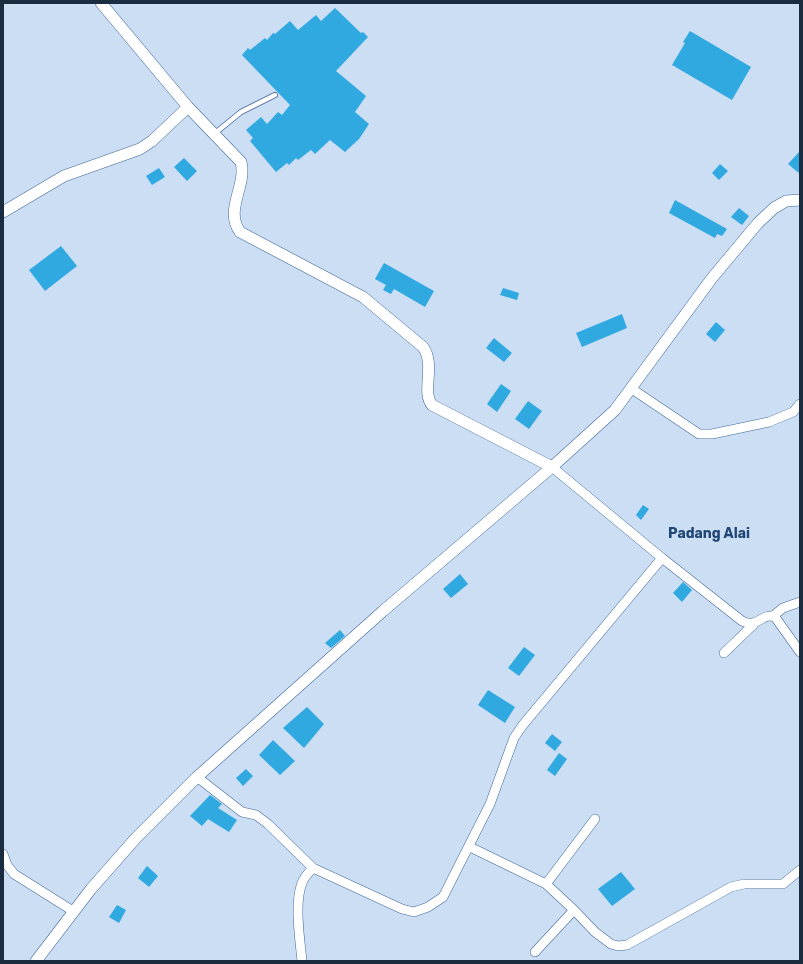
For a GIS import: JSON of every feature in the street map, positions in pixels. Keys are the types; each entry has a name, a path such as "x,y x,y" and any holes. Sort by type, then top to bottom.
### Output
{"street":[{"path":"101,3 188,107 241,162 242,172 233,217 240,232 363,297 423,347 430,363 429,397 432,405 552,467 662,558 742,621 748,624 754,624"},
{"path":"3,212 64,176 140,149 152,141 188,107"},
{"path":"36,961 73,911 135,839 197,777 383,611 552,467 615,410 632,389 681,319 758,223 774,208 786,201 800,200"},
{"path":"632,389 699,434 712,434 769,422 793,412 800,404"},
{"path":"197,777 242,812 256,815 268,824 313,868 389,904 414,912 428,907 443,897 470,848 490,804 514,738 522,726 662,558"},
{"path":"724,652 754,624 769,616 773,616 783,608 800,602"},
{"path":"773,616 800,652"},
{"path":"546,884 595,819"},
{"path":"470,848 546,884 595,932 611,944 623,946 731,887 744,884 783,884 800,870"},
{"path":"3,854 9,868 14,874 73,911"},
{"path":"302,961 298,930 300,889 304,878 313,868"},
{"path":"535,952 574,910"}],"lane":[{"path":"214,134 241,112 275,95"}],"building":[{"path":"335,8 361,33 363,32 368,37 336,71 366,96 355,112 369,124 359,139 345,152 330,140 315,154 311,150 298,160 296,158 289,165 287,163 276,172 250,141 253,138 246,130 261,117 267,124 278,112 282,115 290,105 242,55 248,48 250,50 265,38 267,40 273,33 275,34 290,21 298,30 316,15 321,21"},
{"path":"690,31 751,67 732,100 672,65"},
{"path":"800,151 800,174 788,164"},
{"path":"184,158 197,171 187,181 174,167"},
{"path":"720,164 728,171 719,180 712,173"},
{"path":"159,168 165,177 152,185 146,176"},
{"path":"675,200 727,229 722,236 717,234 715,238 669,213"},
{"path":"739,208 749,216 742,225 731,217"},
{"path":"61,246 77,266 45,291 29,270"},
{"path":"384,263 434,291 425,307 394,289 391,294 383,290 386,285 375,279"},
{"path":"503,288 519,293 517,300 500,295"},
{"path":"622,314 627,328 582,347 576,333"},
{"path":"716,322 725,330 715,342 706,334"},
{"path":"494,338 512,353 504,362 486,348"},
{"path":"501,384 511,391 497,412 487,404"},
{"path":"528,401 542,411 529,429 515,419"},
{"path":"643,505 649,509 641,520 636,515"},
{"path":"460,574 468,584 451,598 443,589"},
{"path":"683,582 692,590 682,602 673,593"},
{"path":"340,630 345,636 331,648 325,643"},
{"path":"524,647 535,655 519,676 508,668"},
{"path":"488,690 515,707 505,723 478,705"},
{"path":"307,707 324,724 304,748 283,728"},
{"path":"552,734 562,742 555,751 545,743"},
{"path":"273,740 295,761 280,775 259,755"},
{"path":"559,753 567,759 555,776 547,770"},
{"path":"246,769 253,776 243,786 236,778"},
{"path":"210,795 222,804 218,808 237,820 229,832 208,819 202,826 190,816"},
{"path":"147,866 158,876 149,887 138,878"},
{"path":"621,872 635,889 612,906 598,889"},
{"path":"117,905 126,910 119,923 109,917"}],"district":[{"name":"Padang Alai","path":"709,534"}]}
